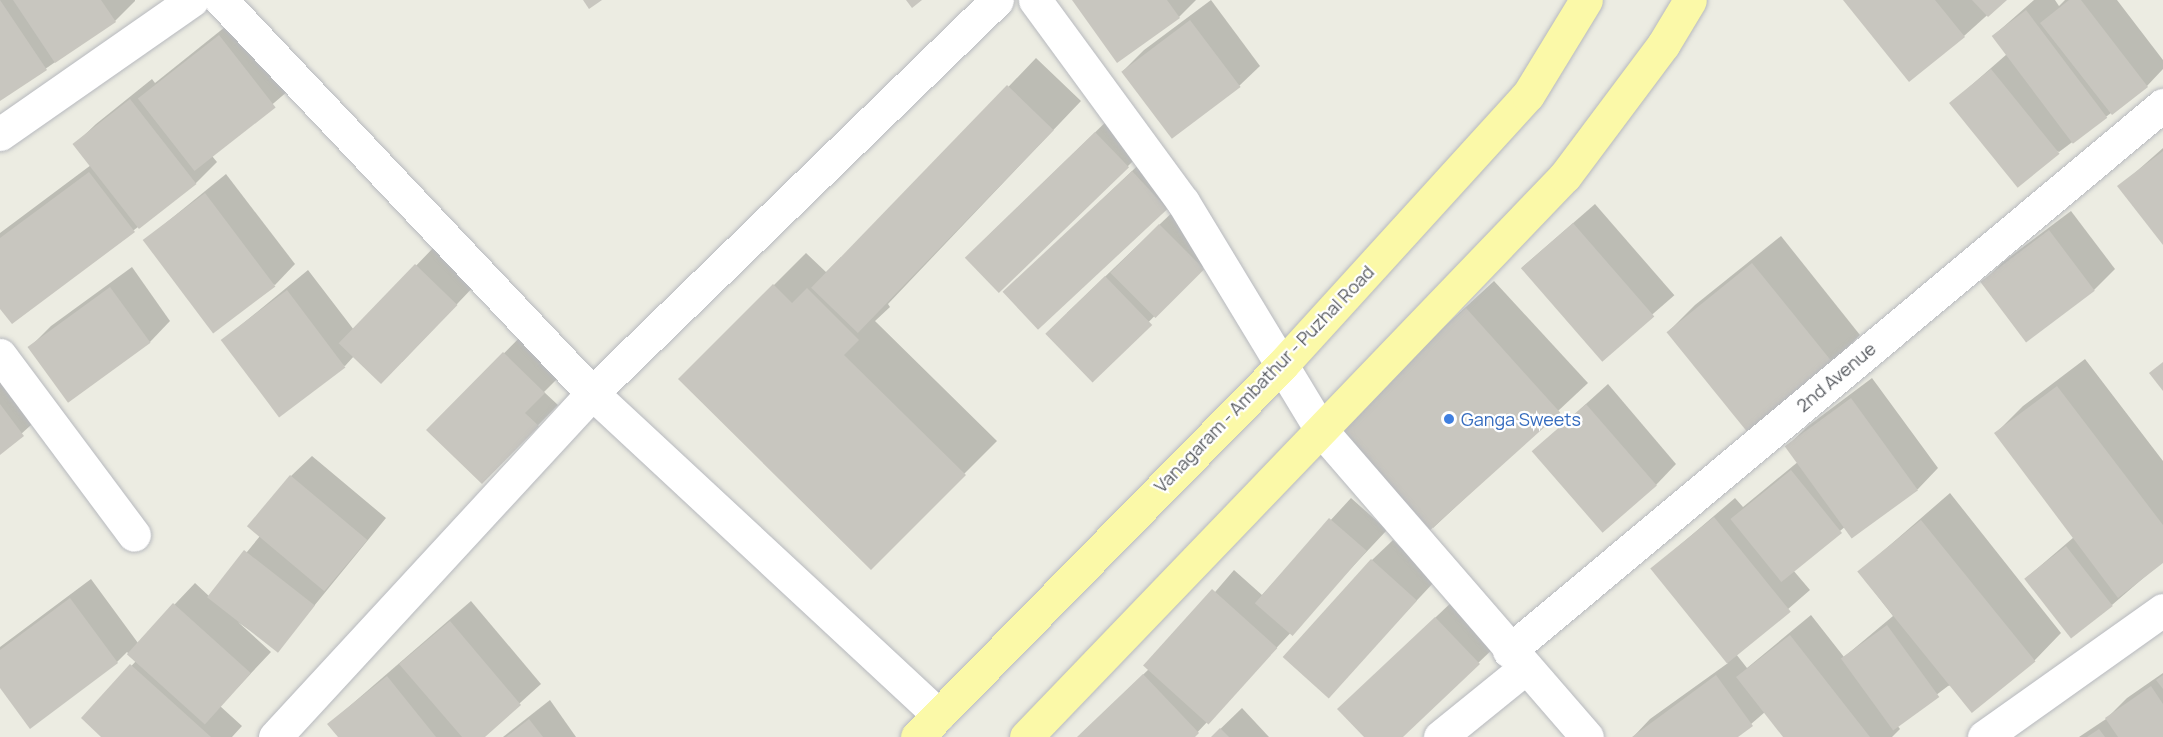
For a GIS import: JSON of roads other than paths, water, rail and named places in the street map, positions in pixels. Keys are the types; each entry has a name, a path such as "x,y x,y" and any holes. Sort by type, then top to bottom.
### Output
{"main road":[{"name":"Vanagaram - Ambathur - Puzhal Road","path":"927,726 1282,365 1528,95 1586,0"},
{"path":"1026,737 1565,176 1663,45 1690,0"}],"street":[{"path":"0,134 192,0"},
{"path":"220,0 592,393 927,726"},
{"path":"275,737 592,393 997,0"},
{"path":"1035,0 1183,202 1321,430 1517,660 1587,737"},
{"name":"2nd Avenue","path":"1440,737 1517,660 2163,105"},
{"path":"0,355 134,535"},
{"path":"1984,737 2163,610"}],"place":[{"name":"Ganga Sweets","path":"1449,419"}]}
